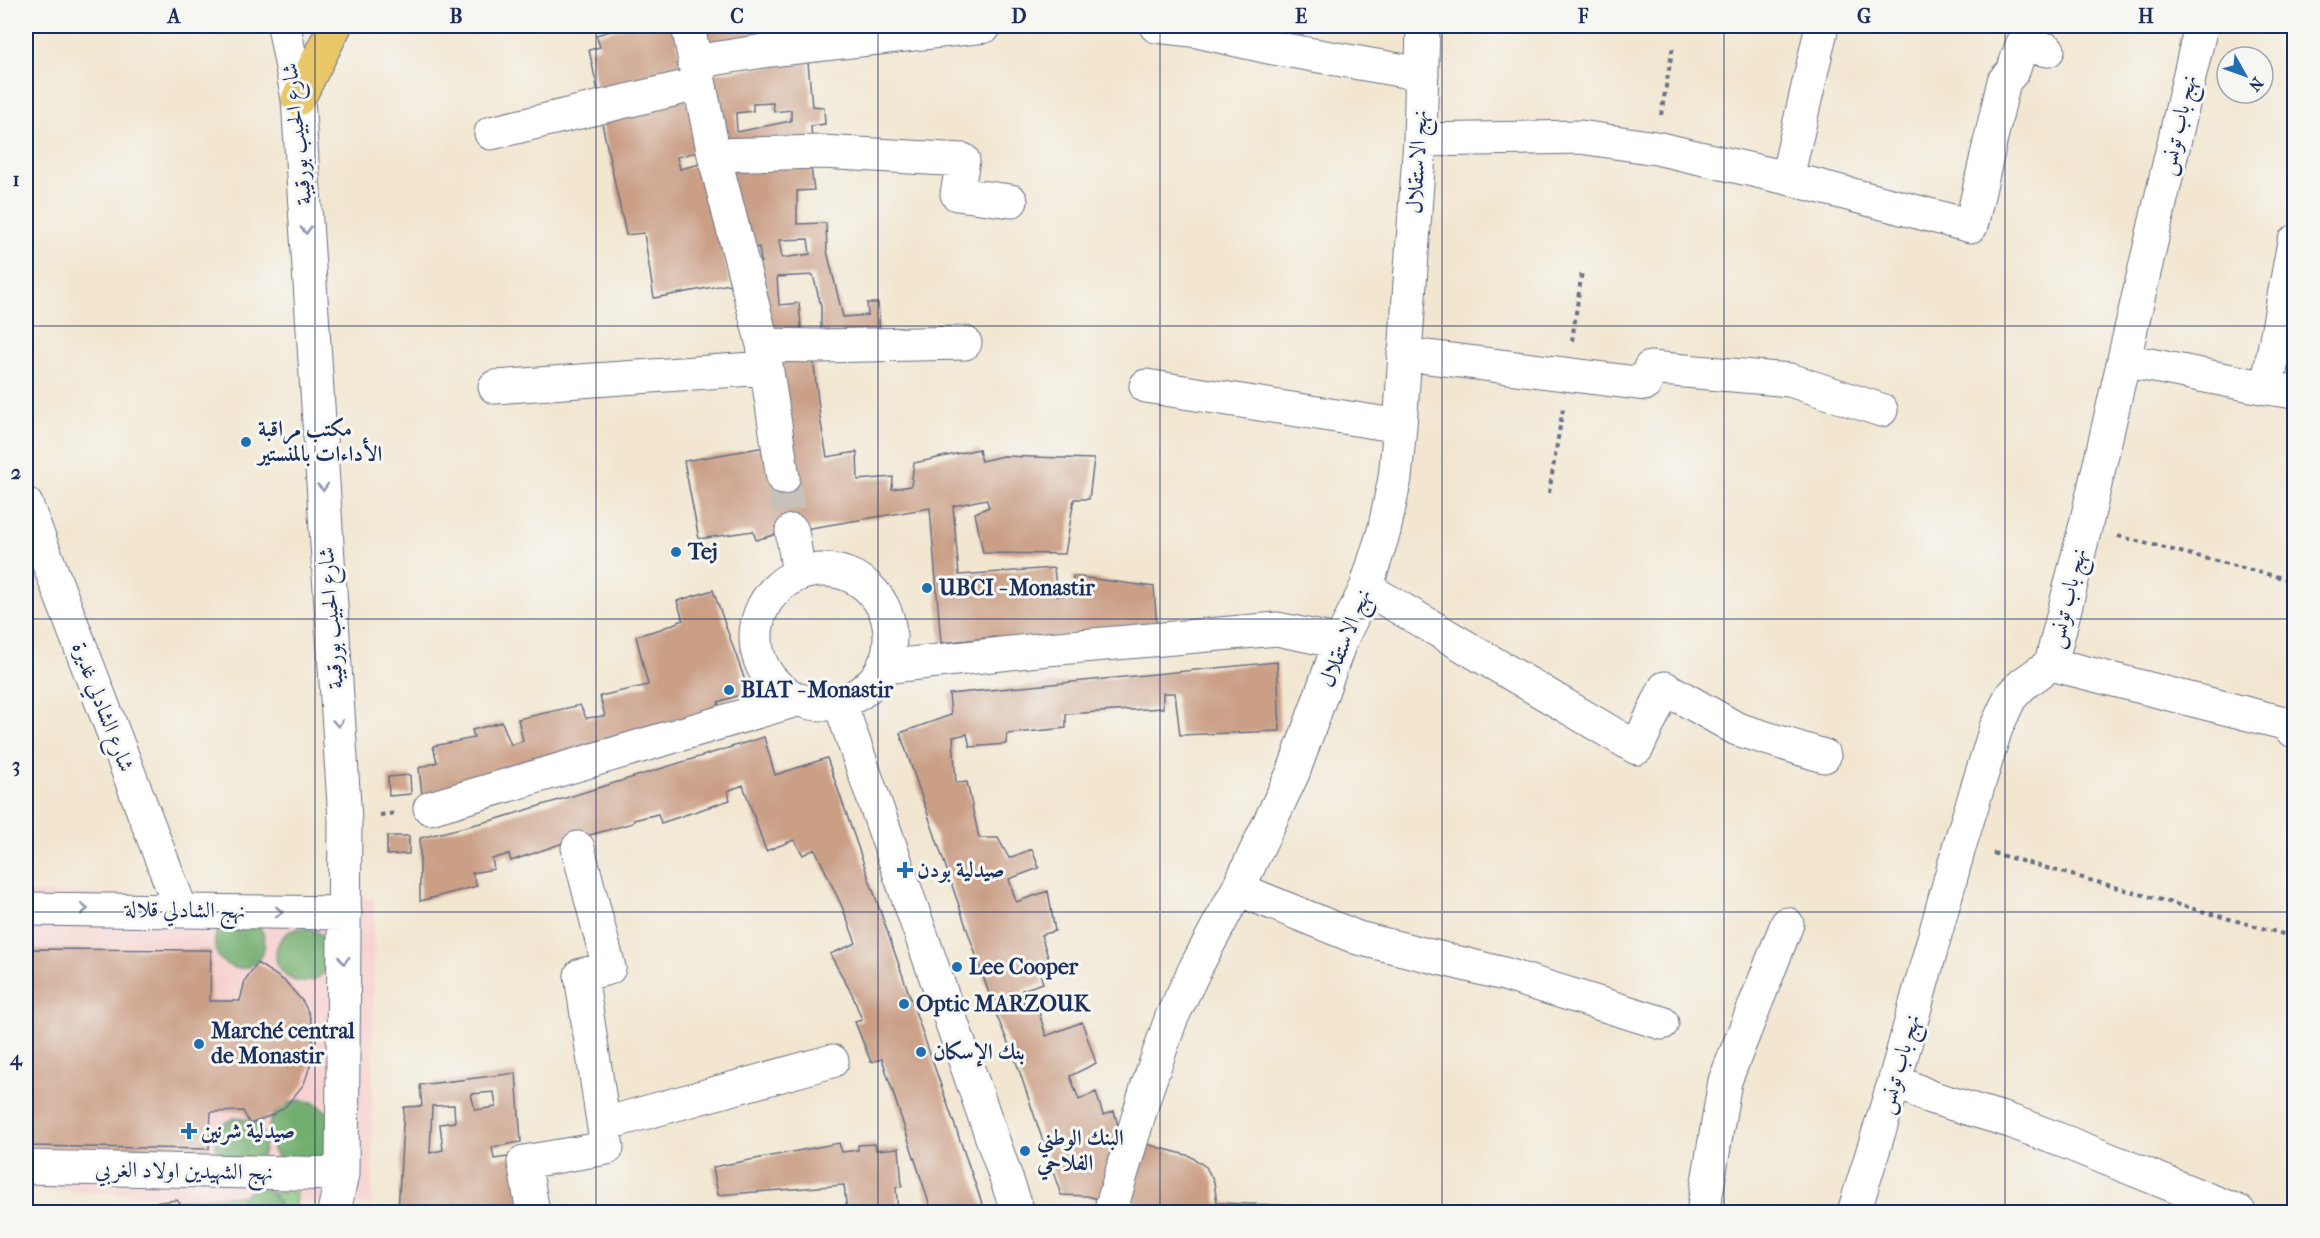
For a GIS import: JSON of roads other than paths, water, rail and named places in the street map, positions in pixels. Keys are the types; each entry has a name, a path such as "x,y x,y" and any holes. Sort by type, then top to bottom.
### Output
{"main road":[{"path":"298,99 335,26"}],"street":[{"name":"شارع الحبيب بورقيبة","path":"284,26 298,99 345,820 342,1174 334,1212"},
{"path":"688,26 714,155 764,357 783,478"},
{"path":"492,133 770,50 984,26"},
{"path":"1156,26 1422,74"},
{"name":"نهج الاستقلال","path":"1110,1212 1146,1091 1171,1019 1238,889 1293,773 1340,642 1366,588 1384,531 1395,478 1400,426 1420,140 1423,26"},
{"path":"1787,178 1822,26"},
{"name":"نهج باب تونس","path":"1854,1212 1895,1080 1986,756 2002,712 2010,698 2023,684 2050,663 2085,528 2200,26"},
{"path":"1420,140 1580,137 1656,148 1787,178 1971,226 2004,81 2013,71 2022,45 2048,50"},
{"path":"714,155 822,152 963,160 957,194 1011,201"},
{"path":"2124,360 2281,390 2295,242"},
{"path":"495,387 764,357 819,346 965,343"},
{"path":"1404,354 1645,384 1650,368 1790,380 1881,410"},
{"path":"1146,386 1400,426"},
{"name":"شارع الشادلي غديرة","path":"26,504 181,910"},
{"path":"792,531 799,574"},
{"path":"834,569 855,577 874,591 886,611 891,634 888,657 883,667 878,678 861,693 840,703 818,705 797,700 779,689 765,672 757,652 756,631 761,609 773,591 790,578 810,570 834,569"},
{"path":"1366,588 1636,748 1665,688 1737,729 1824,756"},
{"path":"883,667 1047,649 1277,629 1340,642"},
{"path":"2050,663 2284,723 2295,731"},
{"path":"430,808 797,700"},
{"path":"840,703 1018,1212"},
{"path":"533,1212 524,1162 607,1148 581,975 609,968 578,848"},
{"path":"1238,889 1358,938 1504,974 1662,1023"},
{"name":"نهج الشادلي قلالة","path":"26,909 345,913"},
{"path":"1703,1212 1725,1081 1787,924"},
{"path":"604,1124 832,1061"},
{"path":"1895,1080 1930,1097 2010,1121 2239,1212"},
{"name":"نهج الشهيدين اولاد الغربي","path":"26,1167 342,1174"}],"tunnel":[{"path":"783,478 792,531"}],"place":[{"name":"مكتب مراقبة الأداءات بالمنستير","path":"246,442"},
{"name":"Tej","path":"676,552"},
{"name":"UBCI - Monastir","path":"927,588"},
{"name":"BIAT - Monastir","path":"729,690"},
{"name":"صيدلية بودن","path":"905,870"},
{"name":"Lee Cooper","path":"957,967"},
{"name":"Optic MARZOUK","path":"904,1004"},
{"name":"Marché central de Monastir","path":"199,1044"},
{"name":"بنك الإسكان","path":"921,1052"},
{"name":"صيدلية شرنين","path":"189,1131"},
{"name":"البنك الوطني الفلاحي","path":"1025,1151"}]}
